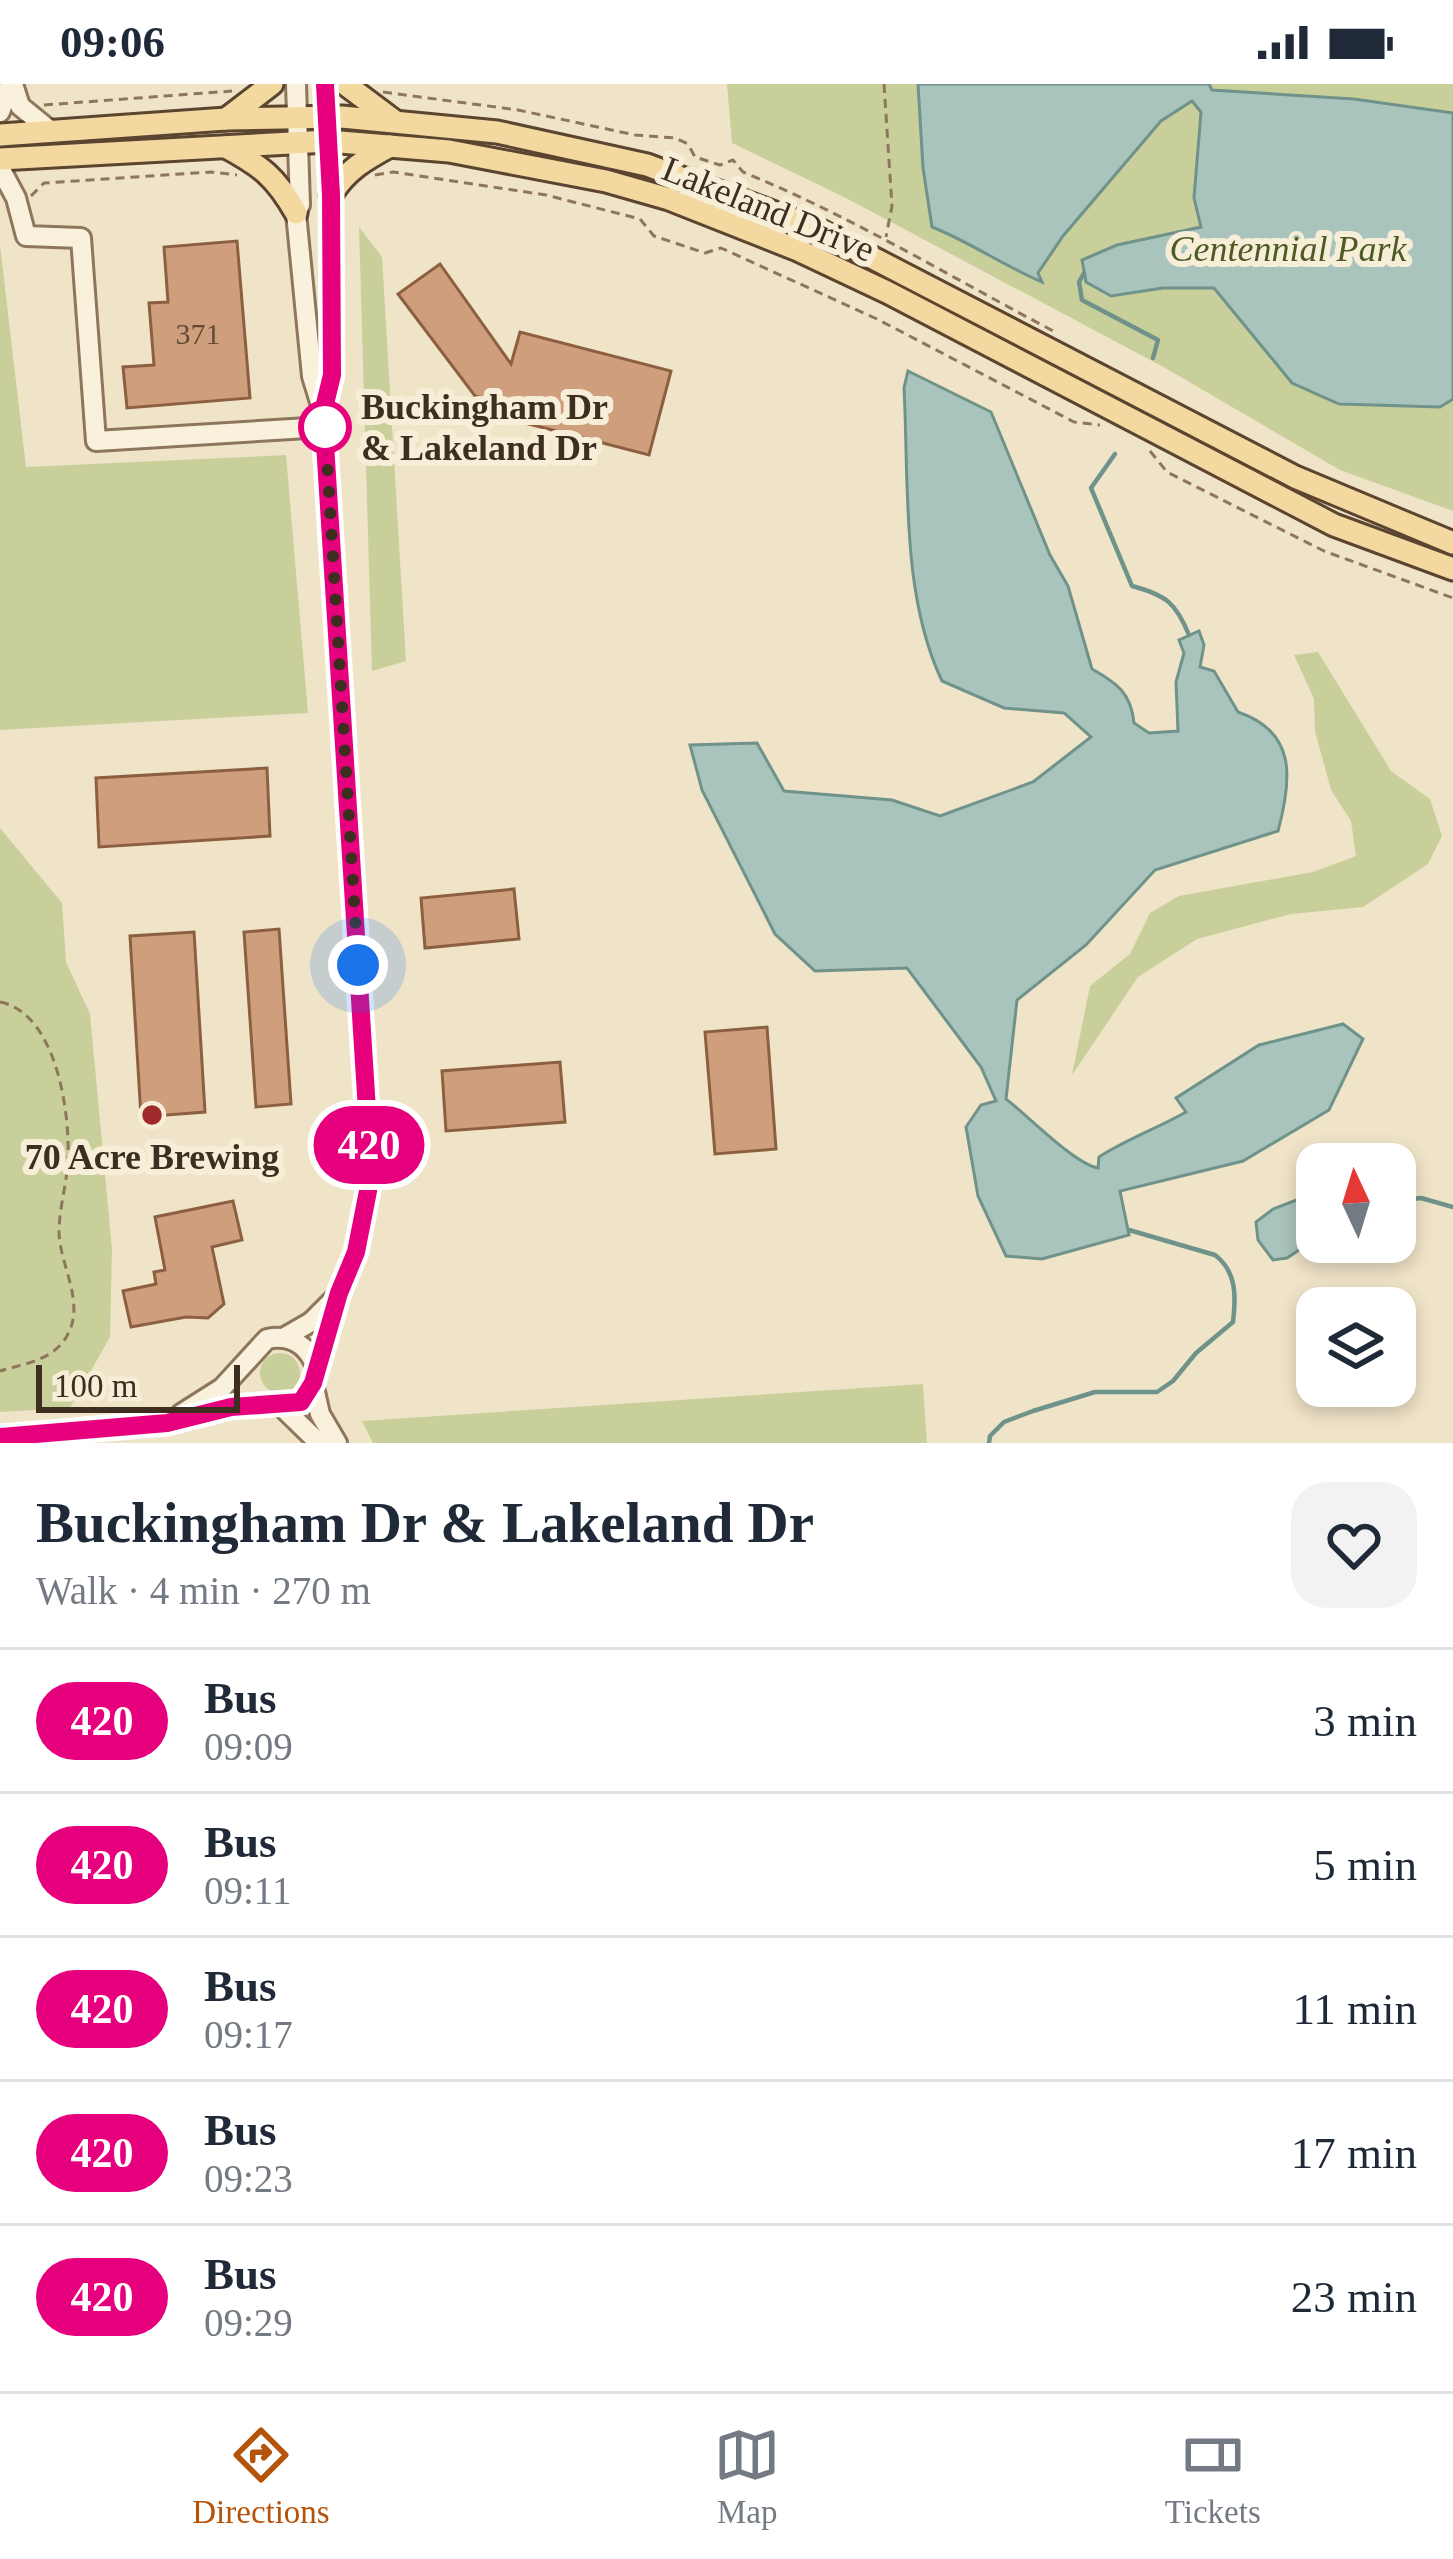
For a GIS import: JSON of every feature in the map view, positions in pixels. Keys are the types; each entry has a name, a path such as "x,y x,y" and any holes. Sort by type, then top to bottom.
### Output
{"main road":[{"path":"226,119 272,84"},
{"path":"345,84 393,121"},
{"name":"Lakeland Drive","path":"0,135 327,117 497,132 607,155 758,205 880,260 1295,477 1453,543"},
{"name":"Lakeland Drive","path":"0,164 328,141 449,151 606,181 738,226 887,292 1334,525 1453,569"},
{"path":"331,195 359,162 391,146"},
{"path":"226,147 280,183 296,213"}],"street":[{"path":"0,112 12,84"},
{"path":"12,84 20,106 52,132"},
{"path":"0,1437 167,1423 231,1407 301,1402 315,1375 356,1252 366,1204 369,1142 324,420 312,376 296,213 301,206 296,84"},
{"path":"324,420 332,375 325,84"},
{"path":"0,164 26,236 81,238 96,441 324,420"},
{"path":"167,1423 243,1370 258,1345 311,1322 339,1293"},
{"path":"285,1337 307,1349 320,1414 337,1443"},
{"path":"243,1370 256,1397 319,1443"}],"path":[{"path":"884,84 892,206 884,239"},
{"path":"35,101 43,105 240,89"},
{"path":"16,198 30,196 44,183 211,172 249,179"},
{"path":"364,179 393,172 546,195 640,219 653,236 705,253 721,248 793,278 1074,422 1107,425"},
{"path":"1147,446 1167,472 1324,551 1453,598"},
{"path":"0,1003 21,1010 41,1030 58,1076 69,1147 59,1237 74,1313 68,1334 50,1354 0,1371"}],"green space":[{"name":"Centennial Park","path":"727,84 1453,84 1453,511 1340,470 1167,369 846,198 732,143"},
{"path":"359,227 382,257 406,661 372,671"},
{"path":"0,245 26,467 286,455 308,713 0,730"},
{"path":"1318,652 1391,771 1430,799 1442,836 1428,864 1363,907 1291,914 1197,939 1138,977 1072,1075 1090,986 1130,954 1150,913 1179,896 1313,872 1356,856 1351,821 1331,790 1315,731 1314,699 1294,655"},
{"path":"0,828 62,903 66,962 90,1014 112,1249 110,1337 70,1408 0,1412"},
{"path":"280,1353 294,1359 300,1373 294,1387 280,1393 266,1387 260,1373 266,1359"},
{"path":"923,1384 927,1443 373,1443 362,1421"}],"water":[{"name":"Centennial Park","path":"918,84 1209,84 1212,90 1354,99 1453,113 1453,399 1440,407 1339,404 1292,383 1214,288 1163,288 1111,296 1086,282 1082,260 1117,245 1201,227 1194,198 1201,112 1192,101 1161,121 1063,236 1038,273 1042,282 932,227"},
{"path":"908,371 991,412 1050,555 1068,586 1092,669 1121,690 1134,723 1149,733 1178,731 1176,682 1184,653 1179,640 1199,631 1204,645 1200,667 1214,671 1238,712 1271,732 1285,760 1286,793 1278,831 1155,870 1086,945 1017,1000 1006,1099 1065,1149 1098,1168 1099,1157 1186,1112 1176,1098 1259,1045 1343,1024 1363,1039 1329,1110 1243,1161 1120,1191 1129,1235 1042,1259 1006,1256 978,1196 966,1127 981,1105 996,1101 981,1067 907,968 815,971 775,934 702,790 690,745 757,743 784,791 892,800 940,816 1033,782 1091,737 1064,713 1004,708 942,681 919,612 913,576 904,388"},
{"path":"1296,1200 1296,1252 1273,1260 1258,1240 1256,1222"}],"building":[{"path":"237,241 250,398 127,408 123,367 154,365 149,303 168,302 164,247"},
{"path":"440,264 511,364 520,332 671,371 649,455 498,416 501,402 475,396 398,294"},
{"path":"267,768 270,836 99,847 96,778"},
{"path":"514,889 519,939 425,948 421,898"},
{"path":"279,929 291,1104 256,1107 244,932"},
{"path":"194,932 205,1112 141,1117 130,936"},
{"path":"767,1027 776,1149 715,1154 705,1032"},
{"path":"560,1062 565,1122 446,1131 442,1071"},
{"path":"233,1201 242,1240 212,1247 224,1304 208,1318 131,1327 123,1291 156,1284 154,1272 165,1270 155,1217"}],"waterway":[{"path":"1084,273 1079,282 1082,300 1158,340 1153,358"},
{"path":"1115,454 1091,488 1132,586 1168,602 1189,635"},
{"path":"1416,1199 1453,1207"},
{"path":"989,1443 1004,1422 1095,1392 1157,1392 1233,1322 1231,1277 1215,1255 1129,1230"}],"bus line":[{"name":"420","path":"0,1437 167,1423 231,1407 301,1402 313,1383 356,1252 368,1191 369,1142 323,412 332,375 325,84"}],"place":[{"name":"Buckingham Dr & Lakeland Dr","path":"325,427"},
{"name":"70 Acre Brewing","path":"152,1115"}],"route":[{"path":"325,427 358,965"}]}
